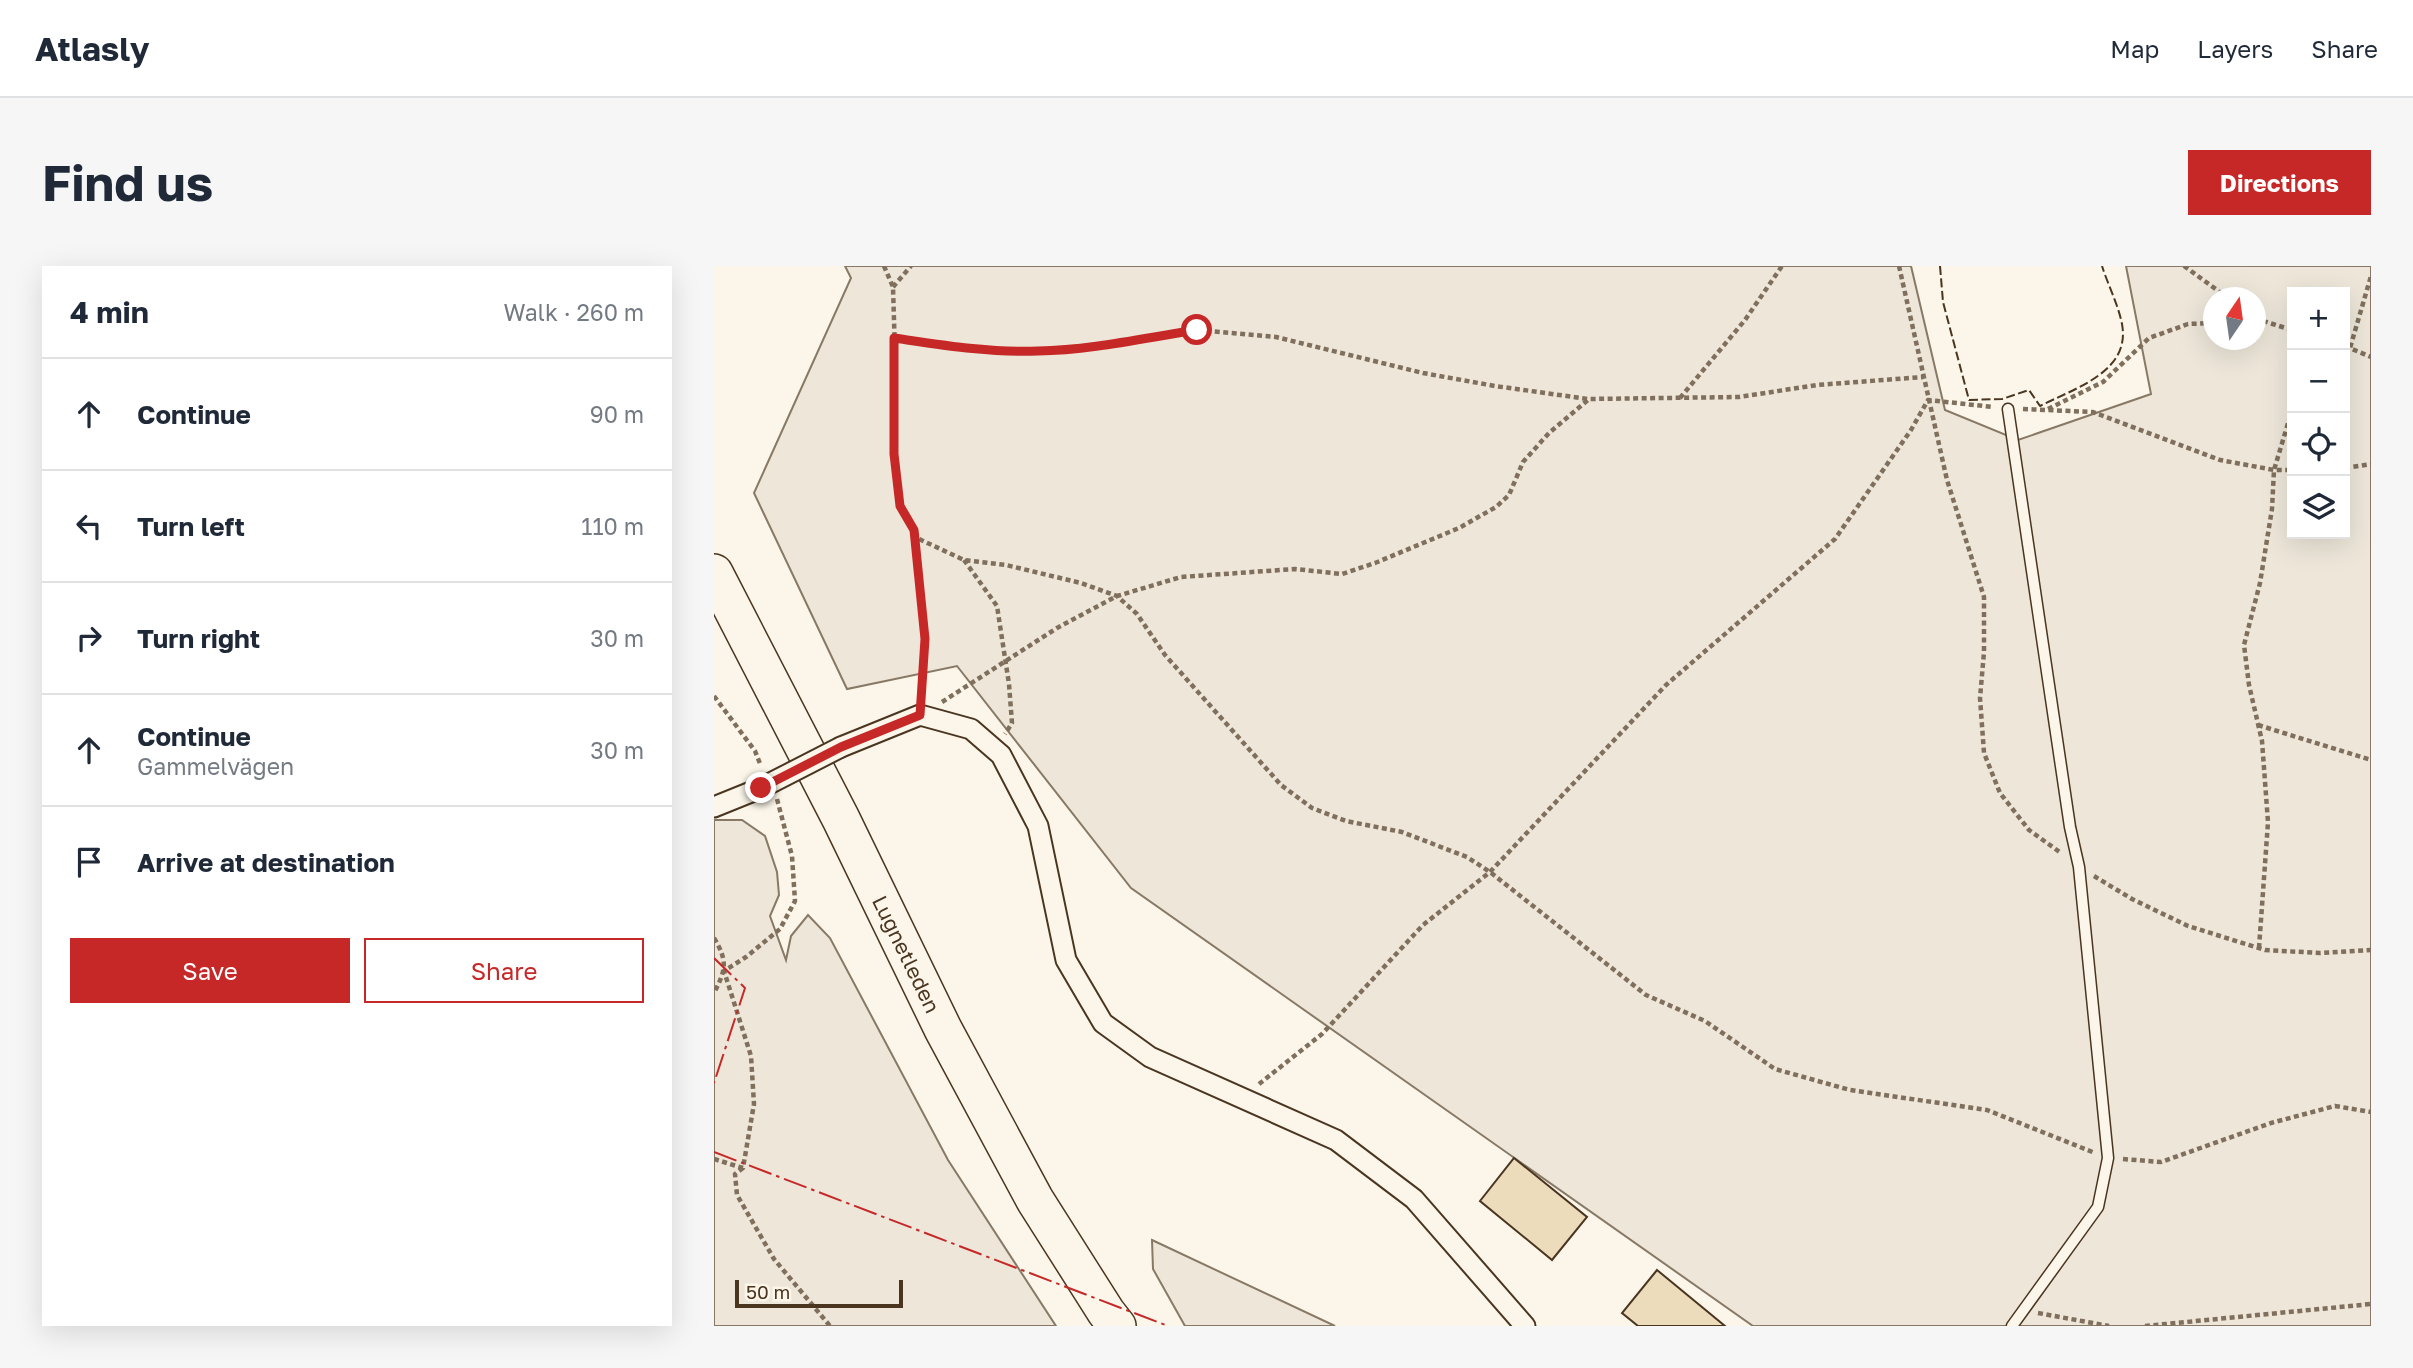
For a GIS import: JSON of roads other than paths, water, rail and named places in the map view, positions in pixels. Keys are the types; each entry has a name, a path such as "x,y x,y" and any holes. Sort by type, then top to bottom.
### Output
{"highway":[{"name":"Lugnetleden","path":"714,573 841,819 943,1029 1035,1200 1105,1312 1117,1326"}],"street":[{"path":"714,807 767,786 841,747 920,715 971,729 1001,755 1038,826 1066,960 1103,1023 1150,1057 1336,1140 1414,1199 1525,1326"}],"lane":[{"path":"2008,409 2070,827 2079,867 2108,1158 2098,1207 2012,1326"}]}
